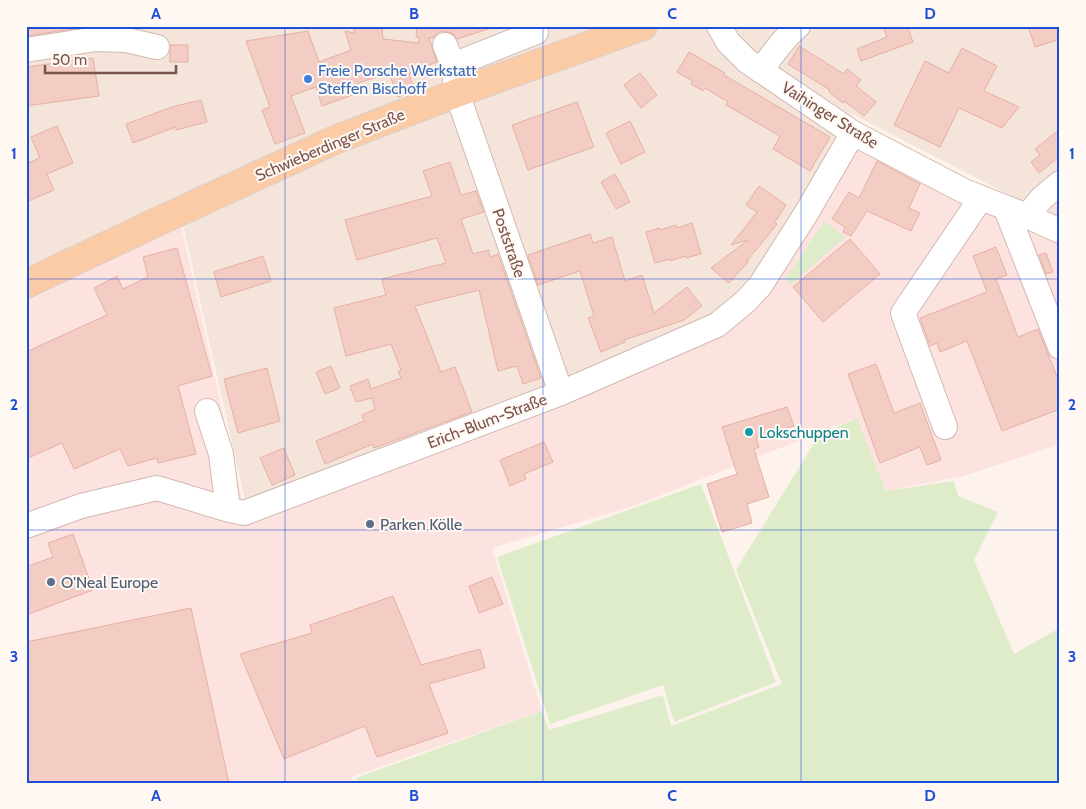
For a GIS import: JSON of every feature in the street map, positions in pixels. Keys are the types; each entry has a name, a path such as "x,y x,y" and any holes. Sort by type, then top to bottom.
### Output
{"main road":[{"name":"Schwieberdinger Straße","path":"26,284 337,140 632,28"}],"street":[{"name":"Vaihinger Straße","path":"719,26 728,42 747,61 853,133 964,191 1060,231"},
{"path":"761,71 771,55 798,26"},
{"name":"Poststraße","path":"536,32 449,55 457,93 561,393"},
{"path":"26,50 96,39 126,40 157,47"},
{"name":"Erich-Blum-Straße","path":"26,526 81,506 157,488 244,513 561,393 717,325 760,286 807,212 853,133"},
{"path":"1060,183 1042,198 1017,212 1060,347"},
{"path":"945,427 903,313 981,198"},
{"path":"206,411 221,454 228,509"}],"shaded area":[{"path":"26,26 1060,26 1060,221 852,114 803,207 756,283 715,319 246,505 180,211 26,280"},
{"path":"850,143 1060,244 1060,444 964,476 886,491 856,418 634,506 492,548 542,711 351,777 353,783 26,783 26,289 179,216 246,517 719,328"}],"green space":[{"path":"825,221 845,237 791,285 785,279"},
{"path":"857,418 886,491 954,481 958,496 998,512 974,560 1014,654 1060,628 1060,783 357,783 356,778 542,711 549,730 663,695 671,726 782,684 736,570 819,435"},
{"path":"701,484 776,682 674,722 663,685 550,724 497,557"}],"building":[{"path":"26,26 85,26 86,27 26,36"},
{"path":"354,26 382,26 383,39 419,43 419,37 416,37 417,26 488,26 488,29 457,39 453,34 446,31 439,32 433,38 429,38 437,62 409,74 415,91 398,97 389,73 358,83 361,92 322,106 316,87 291,96 305,133 275,144 262,110 270,107 246,41 308,31 319,62 351,50 345,31 354,33"},
{"path":"883,26 907,26 913,42 861,61 857,49 887,37"},
{"path":"1028,26 1060,26 1060,39 1035,47"},
{"path":"170,45 188,45 188,62 170,62"},
{"path":"799,46 844,74 847,69 861,80 856,86 876,102 864,116 844,101 843,103 829,92 830,90 788,64"},
{"path":"962,48 997,66 984,91 1019,107 1002,128 959,108 940,147 894,125 925,61 949,73"},
{"path":"689,52 725,73 724,75 830,137 810,171 773,149 780,136 726,105 728,102 705,88 703,91 691,84 693,81 677,72"},
{"path":"93,58 99,96 26,106 26,67"},
{"path":"640,73 657,95 641,108 624,85"},
{"path":"201,100 207,122 176,130 176,127 133,143 126,124 175,106"},
{"path":"577,102 594,147 528,170 512,125"},
{"path":"630,121 645,152 621,164 606,133"},
{"path":"57,126 73,163 47,174 54,190 26,202 26,164 40,158 31,137"},
{"path":"1060,129 1060,156 1039,173 1031,162 1040,155 1035,149"},
{"path":"877,161 920,184 909,208 920,213 911,231 867,211 851,236 843,232 845,227 832,219 849,192 859,198"},
{"path":"450,162 461,195 476,191 484,212 461,219 473,254 489,250 490,257 498,254 541,378 523,384 517,366 498,371 479,290 415,306 441,372 455,367 472,412 374,448 373,444 325,464 316,441 364,421 362,415 375,409 372,398 356,402 350,386 368,379 371,389 401,378 398,371 401,370 391,344 346,356 334,308 386,295 382,279 446,263 437,238 357,260 345,220 432,196 423,171"},
{"path":"615,174 630,202 616,209 601,182"},
{"path":"759,186 786,205 775,222 777,224 729,283 711,268 748,240 731,245 757,212 746,205"},
{"path":"692,223 701,254 655,263 646,232 676,225 677,228"},
{"path":"590,234 593,243 612,237 625,281 642,275 654,313 687,287 702,306 684,320 624,340 625,342 601,352 588,318 594,316 580,271 538,285 528,255"},
{"path":"850,239 880,274 823,322 793,287"},
{"path":"996,247 1007,275 996,279 1018,337 1038,329 1060,384 1060,409 1002,431 967,341 940,352 937,343 930,346 920,318 987,292 973,256"},
{"path":"177,248 212,376 178,386 196,454 158,463 157,458 128,466 120,449 74,469 62,443 26,459 26,352 107,315 94,288 117,276 123,289 148,277 143,257"},
{"path":"1046,253 1053,272 1046,274 1039,255"},
{"path":"263,256 271,281 221,297 214,272"},
{"path":"876,364 894,413 920,403 941,460 927,465 920,447 880,463 848,374"},
{"path":"331,366 340,388 325,394 316,372"},
{"path":"267,368 280,421 238,433 224,379"},
{"path":"787,407 794,426 756,438 759,447 754,449 769,497 747,504 752,523 722,532 707,484 737,474 722,427"},
{"path":"544,442 553,462 524,474 526,479 510,486 500,460"},
{"path":"284,448 295,475 272,485 260,458"},
{"path":"73,534 93,590 26,615 26,567 53,557 48,543"},
{"path":"492,577 503,604 479,613 469,586"},
{"path":"393,596 421,665 480,649 485,668 429,684 448,733 377,757 365,726 284,759 240,654 312,633 310,625"},
{"path":"191,608 229,783 26,783 26,642"}],"place":[{"name":"Freie Porsche Werkstatt Steffen Bischoff","path":"308,79"},
{"name":"Lokschuppen","path":"749,432"},
{"name":"Parken Kölle","path":"370,524"},
{"name":"O'Neal Europe","path":"51,582"}]}
